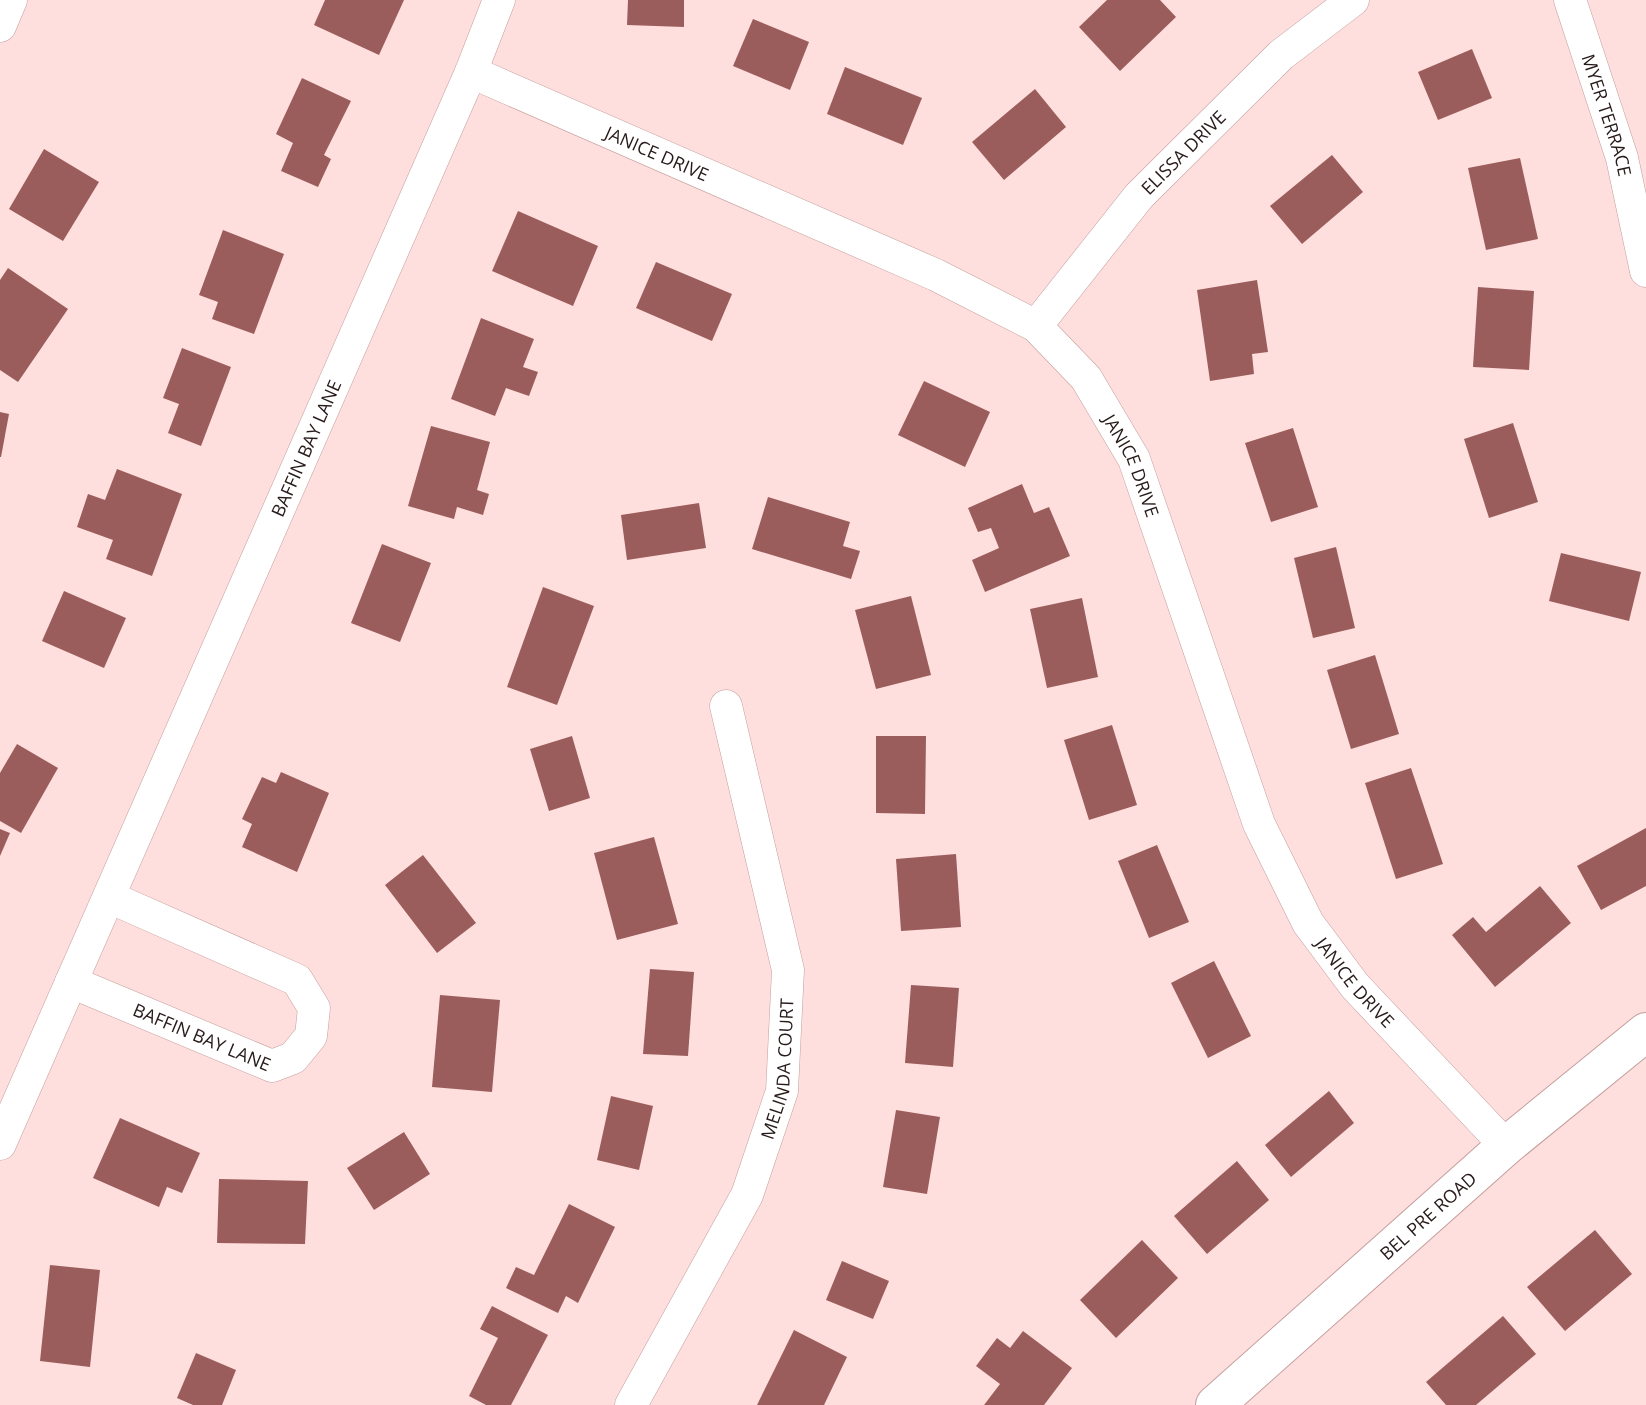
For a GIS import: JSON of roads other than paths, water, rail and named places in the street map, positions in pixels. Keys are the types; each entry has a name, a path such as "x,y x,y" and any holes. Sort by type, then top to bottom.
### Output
{"main road":[{"name":"BEL PRE ROAD","path":"1215,1405 1506,1146 1646,1032"}],"street":[{"path":"0,26 12,0"},
{"name":"BAFFIN BAY LANE","path":"0,1144 471,72 499,0"},
{"name":"ELISSA DRIVE","path":"1037,326 1139,196 1281,55 1353,0"},
{"name":"MYER TERRACE","path":"1570,0 1622,158 1646,271"},
{"name":"JANICE DRIVE","path":"471,72 936,275 1037,326 1086,378 1134,459 1259,824 1308,923 1355,986 1506,1146"},
{"name":"MELINDA COURT","path":"631,1405 747,1195 782,1091 788,970 726,706"},
{"name":"BAFFIN BAY LANE","path":"71,982 272,1066 293,1058 311,1036 314,1008 297,980 109,897"}]}
